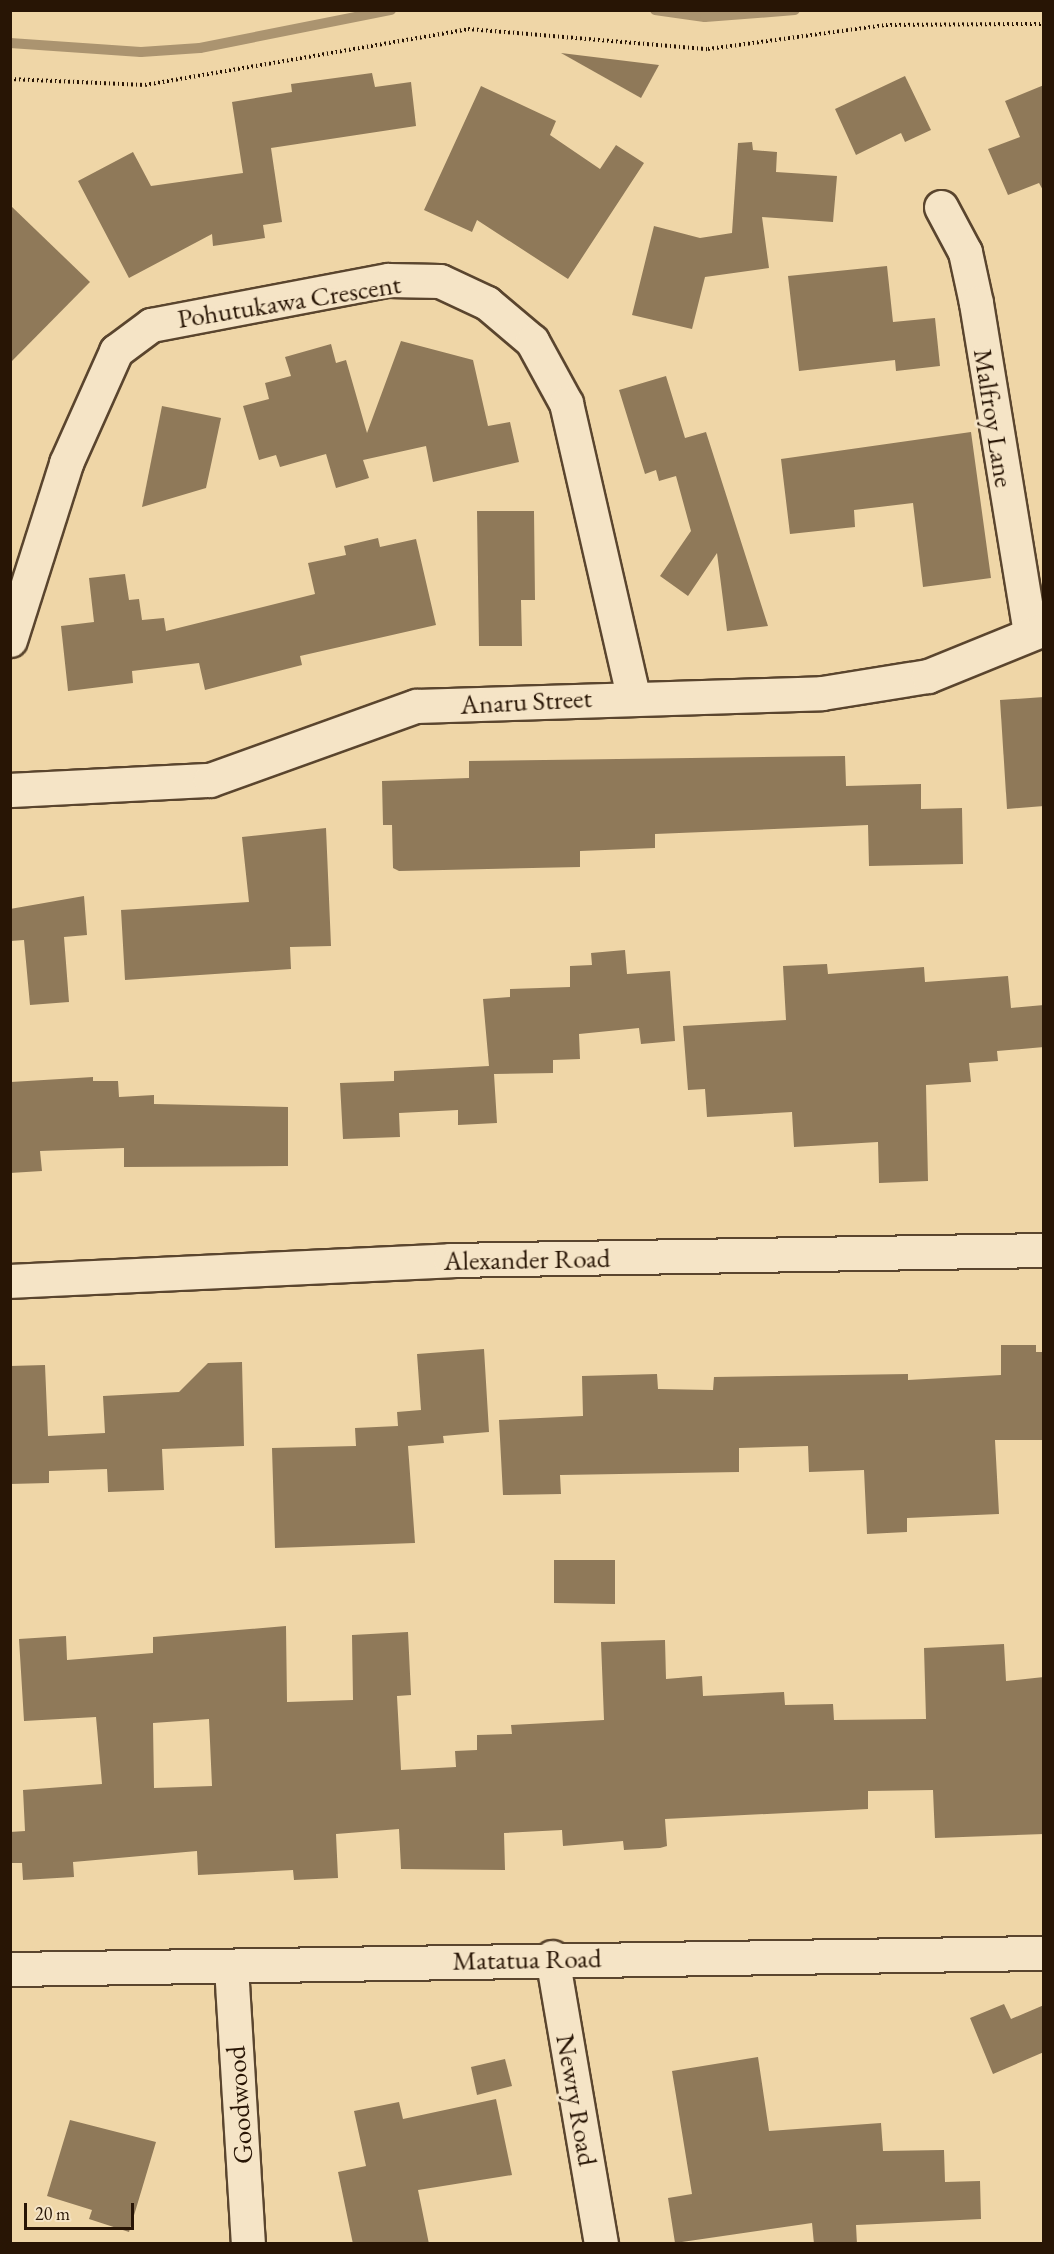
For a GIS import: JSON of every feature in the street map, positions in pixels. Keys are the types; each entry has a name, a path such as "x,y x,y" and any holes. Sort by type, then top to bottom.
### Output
{"street":[{"name":"Malfroy Lane","path":"941,207 965,252 1037,631"},
{"name":"Pohutukawa Crescent","path":"10,640 66,463 116,351 151,325 388,280 440,281 487,303 532,341 566,404 633,696"},
{"name":"Anaru Street","path":"10,790 210,780 416,706 633,696 822,693 928,676 1037,631"},
{"name":"Alexander Road","path":"10,1281 450,1260 1044,1250"},
{"name":"Matatua Road","path":"10,1969 98,1964 231,1968 552,1957 1044,1953"},
{"name":"Newry Road","path":"552,1957 602,2244"},
{"name":"Goodwood","path":"231,1968 248,2244"}],"path":[{"path":"10,79 146,85 468,29 708,49 886,25 1044,24"}],"building":[{"path":"561,53 659,65 641,98"},
{"path":"372,73 375,87 411,82 416,126 271,148 282,222 263,225 265,238 213,246 212,234 129,278 78,181 133,152 151,186 243,173 232,102 292,92 291,84"},
{"path":"905,76 931,130 905,142 901,133 856,155 835,109"},
{"path":"1044,85 1044,192 1039,183 1008,195 988,149 1020,137 1005,101"},
{"path":"481,86 556,121 550,135 600,169 616,145 644,163 568,279 477,220 472,232 424,210"},
{"path":"752,142 753,150 777,152 776,172 837,176 833,222 762,217 769,268 705,277 692,329 632,315 654,226 700,238 732,233 738,143"},
{"path":"10,205 90,282 10,363"},
{"path":"887,266 893,322 935,318 940,366 896,371 895,360 799,371 788,276"},
{"path":"401,341 473,360 488,426 510,422 519,462 433,482 426,446 363,460 369,478 336,488 326,454 280,467 276,455 259,460 243,406 269,399 265,383 291,376 285,357 331,344 336,363 346,360 367,433"},
{"path":"666,376 685,438 706,432 768,626 727,631 717,553 688,596 660,576 691,531 676,476 659,481 656,470 645,474 619,390"},
{"path":"162,406 221,418 206,488 142,507"},
{"path":"971,432 991,578 923,587 913,503 854,510 855,527 790,534 781,459"},
{"path":"477,511 534,511 535,600 521,600 522,646 479,646"},
{"path":"378,538 380,547 416,539 436,625 300,656 302,665 205,690 199,663 132,671 133,683 68,691 61,626 94,622 89,578 125,574 129,600 139,599 142,620 164,618 166,631 315,594 308,563 346,555 344,546"},
{"path":"1044,697 1044,806 1007,809 1000,700"},
{"path":"845,756 846,786 921,784 921,809 962,808 963,864 869,866 868,825 655,834 655,848 580,851 580,867 399,871 393,868 392,825 383,825 382,781 469,778 469,761"},
{"path":"326,828 331,946 290,947 291,969 125,980 121,910 249,902 242,837"},
{"path":"84,896 87,935 64,937 69,1002 30,1005 24,940 10,941 10,909"},
{"path":"625,950 627,974 670,971 675,1041 641,1044 639,1028 579,1034 580,1059 553,1060 553,1073 494,1074 497,1123 458,1125 458,1110 399,1113 400,1137 343,1139 340,1083 394,1081 394,1071 489,1066 483,999 510,997 510,989 570,987 570,966 592,965 591,953"},
{"path":"827,964 828,974 924,967 925,982 1008,976 1011,1008 1044,1005 1044,1047 997,1051 998,1061 969,1063 971,1082 926,1085 928,1181 879,1183 878,1142 794,1147 792,1112 707,1117 705,1089 688,1090 683,1026 786,1020 783,966"},
{"path":"93,1077 93,1081 118,1081 119,1097 154,1095 154,1104 288,1107 288,1166 124,1167 124,1148 40,1151 42,1171 10,1173 11,1082"},
{"path":"1001,1345 1036,1345 1036,1352 1044,1352 1044,1440 995,1440 999,1514 907,1518 907,1532 867,1534 864,1470 809,1472 808,1446 739,1448 739,1472 560,1475 561,1494 503,1495 499,1420 583,1416 582,1376 657,1374 658,1389 713,1390 714,1377 908,1374 908,1380 1001,1375"},
{"path":"484,1349 489,1432 443,1436 444,1443 408,1446 415,1543 275,1548 272,1448 356,1446 355,1428 398,1426 397,1412 421,1410 417,1354"},
{"path":"242,1362 244,1446 162,1449 164,1490 108,1492 107,1469 49,1471 49,1483 10,1484 10,1366 45,1365 48,1436 105,1433 103,1396 179,1392 208,1363"},
{"path":"554,1560 615,1560 615,1604 554,1603"},
{"path":"286,1626 287,1702 353,1700 352,1635 408,1632 411,1695 397,1696 401,1770 456,1767 455,1751 477,1750 477,1735 512,1734 511,1725 604,1720 601,1642 665,1640 666,1679 702,1676 703,1696 784,1692 785,1705 833,1704 834,1720 926,1719 924,1648 1004,1644 1006,1681 1044,1677 1044,1834 935,1838 933,1790 868,1791 868,1809 665,1819 667,1846 660,1848 624,1850 623,1841 563,1846 562,1830 504,1833 505,1870 401,1869 399,1829 336,1834 338,1878 294,1880 293,1870 198,1875 197,1851 73,1862 74,1877 23,1880 22,1863 10,1863 10,1832 25,1831 23,1790 102,1784 96,1717 24,1721 19,1639 66,1636 67,1660 153,1653 153,1637","holes":["209,1719 212,1786 154,1788 153,1723"]},
{"path":"1004,2004 1011,2019 1044,2005 1044,2052 993,2074 970,2018"},
{"path":"758,2057 769,2131 881,2123 883,2151 944,2150 945,2182 980,2181 981,2219 856,2225 857,2244 814,2244 812,2223 675,2243 668,2198 692,2194 672,2071"},
{"path":"505,2059 512,2086 477,2095 471,2067"},
{"path":"496,2099 512,2175 418,2190 429,2244 353,2244 338,2172 366,2166 354,2111 399,2102 403,2119"},
{"path":"70,2120 156,2142 129,2232 89,2219 92,2210 47,2196"}],"waterway":[{"path":"10,43 141,52 200,48 391,10"},
{"path":"655,10 705,17 795,10"}]}
